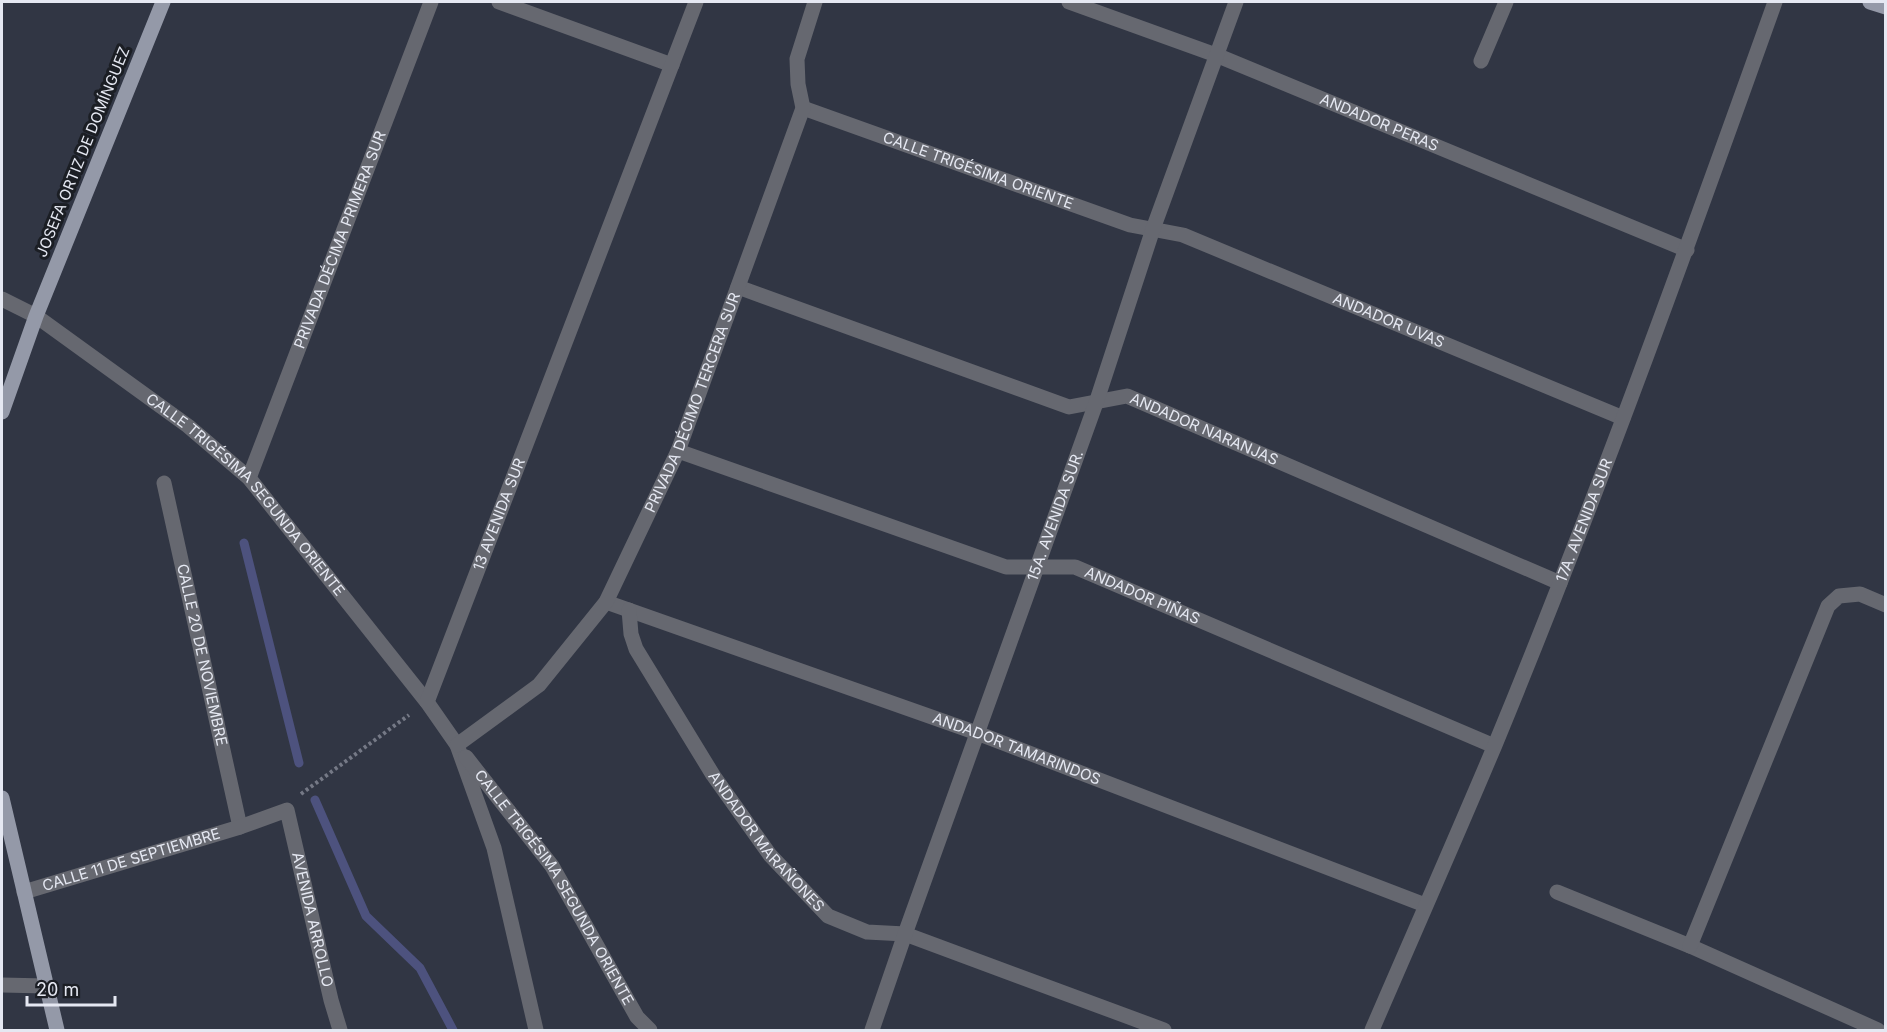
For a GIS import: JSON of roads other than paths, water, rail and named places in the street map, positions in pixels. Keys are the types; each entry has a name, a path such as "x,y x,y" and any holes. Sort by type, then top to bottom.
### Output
{"main road":[{"name":"JOSEFA ORTIZ DE DOMÍNGUEZ","path":"2,412 36,316 163,2"},
{"path":"1870,2 1886,7"},
{"path":"2,798 57,1030"}],"street":[{"name":"PRIVADA DÉCIMA PRIMERA SUR","path":"249,478 431,2"},
{"path":"499,2 672,65"},
{"name":"13 AVENIDA SUR","path":"427,702 696,2"},
{"name":"PRIVADA DÉCIMO TERCERA SUR","path":"457,745 539,685 606,602 678,451 803,108 798,84 797,59 815,2"},
{"name":"ANDADOR PERAS","path":"1069,2 1216,55 1687,250"},
{"name":"15A. AVENIDA SUR.","path":"872,1030 904,934 1096,403 1153,230 1236,2"},
{"path":"1481,61 1506,2"},
{"name":"17A. AVENIDA SUR","path":"1372,1030 1494,746 1560,583 1687,250 1775,2"},
{"name":"CALLE TRIGÉSIMA ORIENTE","path":"803,108 1130,225 1153,230"},
{"name":"ANDADOR UVAS","path":"1153,230 1183,235 1623,418"},
{"name":"ANDADOR NARANJAS","path":"738,287 1069,407 1127,396 1560,583"},
{"name":"CALLE TRIGÉSIMA SEGUNDA ORIENTE","path":"2,299 36,316 188,426 249,478 427,702"},
{"name":"ANDADOR PIÑAS","path":"678,451 1006,567 1075,567 1494,746"},
{"name":"CALLE 20 DE NOVIEMBRE","path":"164,483 240,827"},
{"path":"1690,946 1828,606 1839,596 1860,594 1886,605"},
{"name":"ANDADOR TAMARINDOS","path":"606,602 977,733 1425,906"},
{"name":"ANDADOR MARAÑONES","path":"629,610 631,634 636,649 713,775 770,855 828,916 867,932 904,934 1164,1030"},
{"path":"427,702 457,745 494,848 536,1030"},
{"name":"CALLE TRIGÉSIMA SEGUNDA ORIENTE","path":"457,745 552,866 637,1017 650,1030"},
{"name":"CALLE 11 DE SEPTIEMBRE","path":"24,892 240,827 287,810"},
{"name":"AVENIDA ARROLLO","path":"287,810 340,1030"},
{"path":"1557,892 1690,946 1878,1030"},
{"path":"2,985 46,986"}],"waterway":[{"path":"244,543 299,763"},
{"path":"315,800 366,916 420,968 453,1030"}]}
